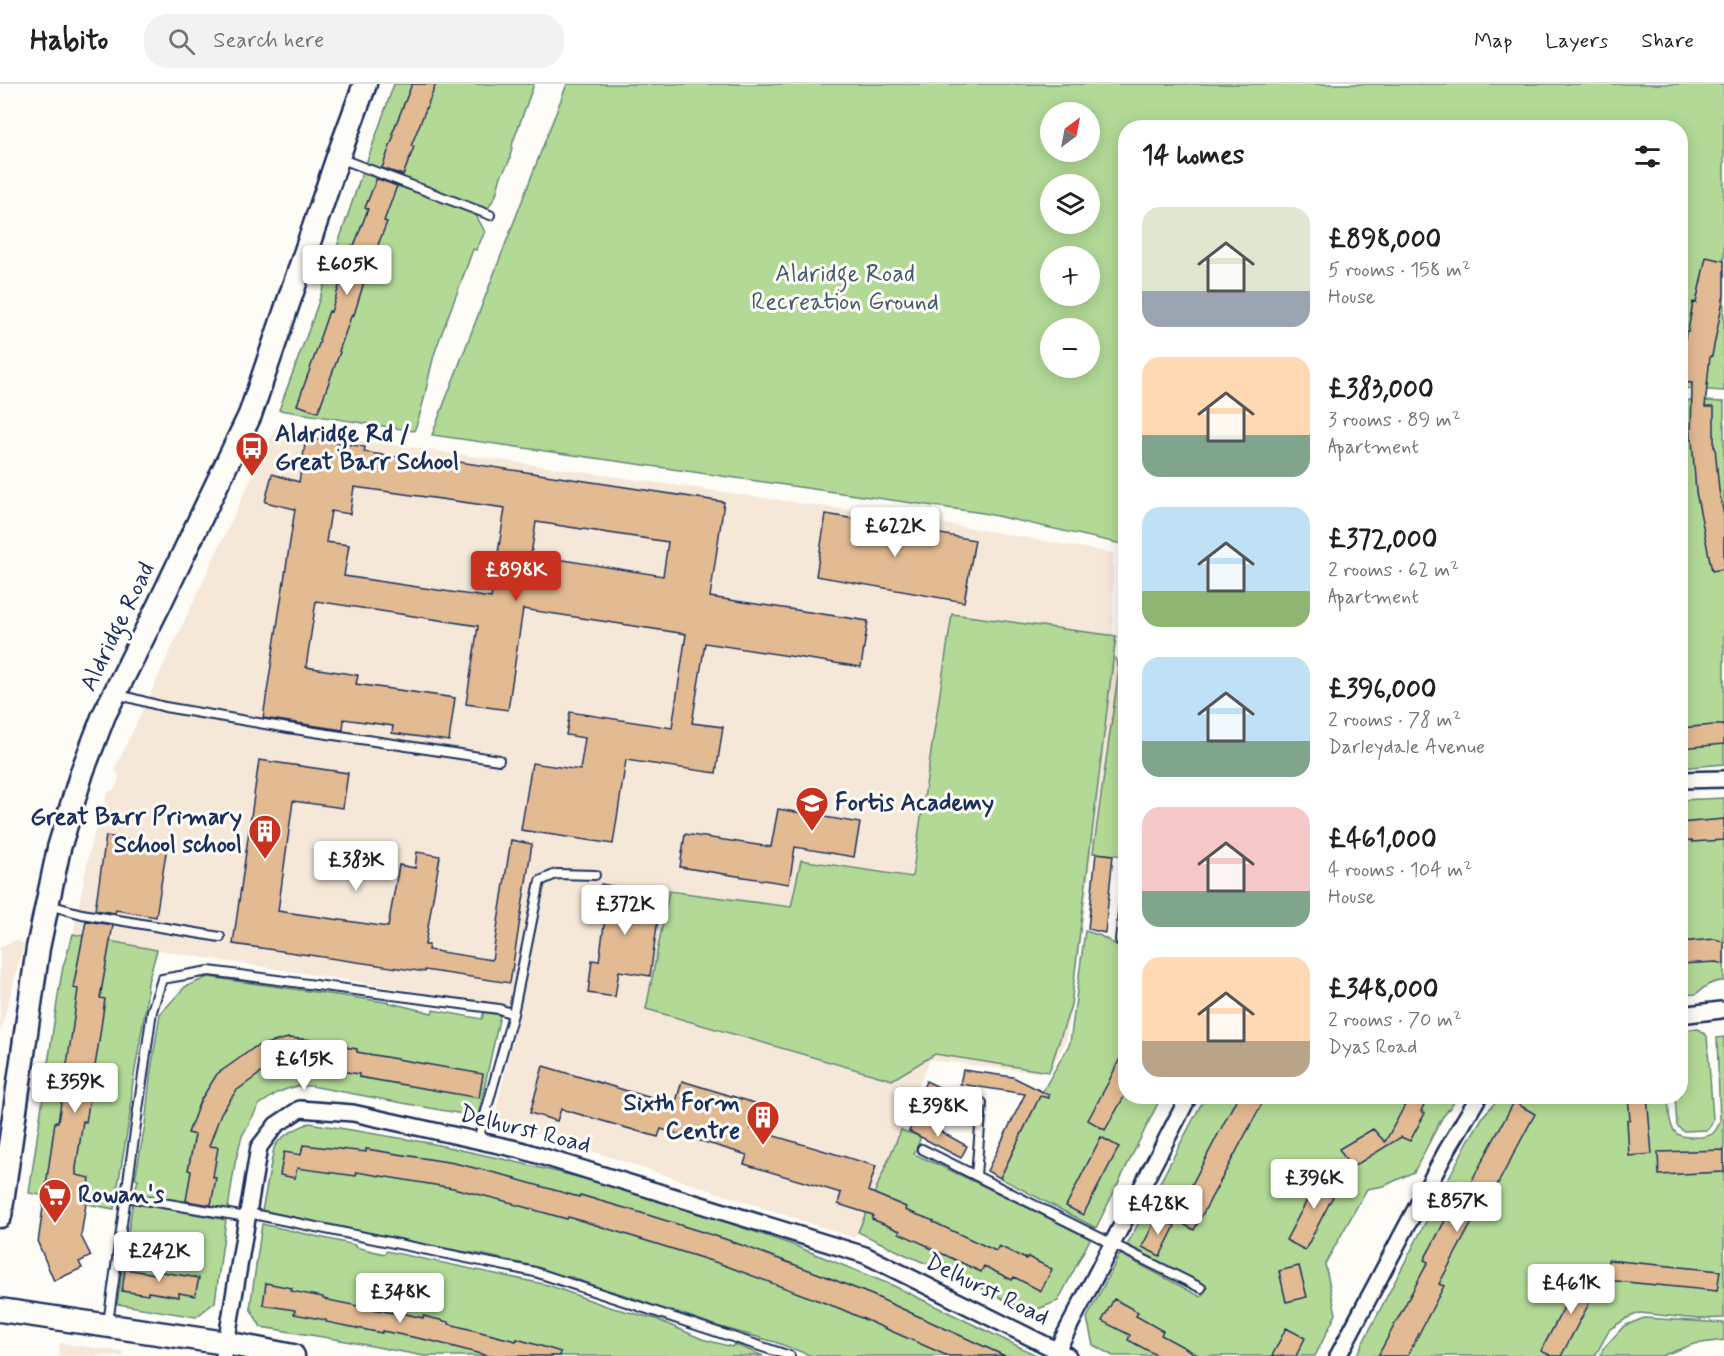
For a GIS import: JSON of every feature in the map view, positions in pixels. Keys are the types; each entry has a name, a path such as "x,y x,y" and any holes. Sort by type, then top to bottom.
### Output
{"street":[{"name":"Aldridge Road","path":"0,1216 5,1147 38,948 59,848 82,772 104,715 250,415 364,84"},
{"path":"1688,780 1724,779"},
{"path":"1688,1014 1721,1010"},
{"path":"1062,1353 1112,1243 1185,1104"},
{"path":"1338,1356 1441,1160 1474,1104"},
{"name":"Delhurst Road","path":"225,1350 259,1147 276,1125 300,1109 352,1113 521,1149 865,1255 1062,1353"},
{"path":"0,1310 108,1325 225,1350 294,1356"}],"lane":[{"path":"338,157 490,215"},
{"path":"115,693 165,707 499,760"},
{"path":"478,1140 513,1014 540,881 556,874 595,875"},
{"path":"47,904 82,914 220,937"},
{"path":"108,1325 152,1011 162,979 208,971 499,1010 513,1014"},
{"path":"976,1175 982,1103"},
{"path":"922,1149 1201,1288"},
{"path":"126,1197 248,1215 535,1272 790,1356"}],"shaded area":[{"name":"Fortis Academy","path":"275,428 953,525 1113,553 1113,652 1118,666 1118,676 1066,1041 1049,1072 1040,1073 930,1060 855,1238 494,1119 520,1009 157,950 73,934 91,844 108,792 116,788 119,776 115,769"},
{"path":"16,940 24,944 0,1033 0,948"},
{"path":"60,1343 124,1352 123,1356 58,1356"}],"green space":[{"path":"394,84 534,84 513,142 509,162 489,207 484,209 366,164"},
{"name":"Aldridge Road Recreation Ground","path":"567,84 1724,84 1724,391 1688,389 1688,120 1118,120 1118,543 983,513 432,435"},
{"path":"362,173 475,213 485,232 476,250 473,249 437,346 414,431 279,410"},
{"path":"1688,400 1724,402 1724,764 1688,767"},
{"path":"952,614 1116,636 1071,1005 1049,1072 935,1054 892,1080 646,1009 669,891 791,907 801,860 912,877"},
{"path":"1118,676 1118,855 1093,853"},
{"path":"1724,798 1724,981 1712,983 1696,994 1688,994 1688,800"},
{"path":"1085,931 1099,935 1118,946 1118,1104 1158,1104 1096,1228 1000,1178 1040,1096 1070,1043"},
{"path":"73,934 157,950 148,982 131,1109 114,1209 29,1193 59,989"},
{"path":"208,977 386,1002 432,1013 433,1010 482,1019 484,1011 500,1015 478,1117 311,1086 298,1086 277,1093 259,1105 242,1136 228,1209 141,1195 135,1191 138,1180 135,1179 160,1014 185,987"},
{"path":"1698,1029 1707,1036 1713,1119 1707,1130 1683,1131 1677,1126 1675,1104 1688,1104 1688,1030"},
{"path":"1724,1037 1724,1318 1698,1319 1640,1313 1610,1329 1595,1356 1356,1356 1468,1141 1494,1104 1669,1104 1670,1121 1676,1133 1688,1137 1709,1135 1715,1131 1720,1122 1717,1038"},
{"path":"1201,1104 1453,1104 1442,1118 1414,1172 1384,1186 1367,1189 1325,1264 1336,1314 1315,1356 1113,1356 1093,1345 1087,1318 1120,1254 1201,1297 1207,1286 1127,1245"},
{"path":"309,1123 429,1143 507,1160 586,1179 703,1214 793,1245 894,1286 1038,1356 812,1356 775,1342 717,1326 572,1277 558,1276 528,1265 262,1211 274,1148 285,1136"},
{"path":"901,1130 921,1137 914,1154 1090,1239 1058,1301 1031,1312 858,1232"},
{"path":"133,1202 226,1220 215,1302 196,1317 117,1304"},
{"path":"262,1224 385,1254 386,1251 548,1285 609,1307 656,1319 702,1339 732,1347 734,1344 763,1356 424,1356 261,1327 250,1308"},
{"path":"1644,1318 1724,1323 1724,1340 1694,1344 1661,1356 1600,1356 1603,1349 1624,1326"}],"building":[{"path":"412,84 436,84 411,146 414,147 403,175 382,168 394,135 392,134"},
{"path":"378,179 397,186 384,221 387,222 376,250 374,249 354,315 352,314 318,412 297,405 329,311 331,312 352,245 354,246 368,209 365,208"},
{"path":"1706,257 1724,261 1724,295 1712,356 1710,356 1705,407 1714,407 1714,447 1724,516 1724,569 1712,571 1696,492 1691,439 1692,383 1688,383 1688,331 1693,302 1696,303"},
{"path":"306,438 365,447 364,452 439,464 440,459 724,502 710,597 868,621 861,667 705,643 692,723 723,727 716,773 626,760 613,844 521,830 532,763 580,770 585,738 566,735 570,712 672,728 686,634 523,609 508,710 466,704 478,626 316,601 306,667 358,675 356,684 455,698 449,741 392,733 393,726 344,719 343,730 263,718 295,509 265,502 272,474 299,482","holes":["354,487 505,508 491,598 344,576 349,545 326,542 331,511 350,514","536,522 668,542 663,576 531,555"]},
{"path":"826,514 975,540 964,602 816,576"},
{"path":"1724,725 1724,744 1688,747 1688,727"},
{"name":"Great Barr Primary School school","path":"259,760 348,773 343,808 293,801 278,911 388,927 399,865 415,868 417,852 440,856 425,945 429,945 428,950 492,960 511,840 532,844 510,983 233,944"},
{"path":"778,809 860,823 854,857 795,847 789,884 680,867 685,834 771,847"},
{"path":"1724,819 1724,840 1688,840 1688,822"},
{"name":"Great Barr Primary School school","path":"106,836 167,846 156,917 116,910 115,913 95,910"},
{"path":"1096,853 1113,855 1105,933 1088,929"},
{"path":"601,884 640,891 641,887 662,890 650,976 619,971 615,997 588,993 592,960 599,961 605,918 596,916"},
{"path":"86,921 113,925 100,998 105,999 99,1041 76,1168 76,1175 90,1178 81,1236 91,1256 79,1262 82,1268 54,1281 38,1243 55,1122 58,1122 78,989 73,988"},
{"path":"1715,939 1724,942 1724,964 1716,962 1688,964 1688,941"},
{"path":"288,1038 326,1041 326,1044 357,1049 357,1052 483,1074 479,1098 359,1077 359,1074 327,1069 328,1065 291,1062 265,1070 236,1091 221,1113 209,1146 218,1147 211,1205 186,1201 191,1171 188,1170 195,1135 188,1133 200,1101 217,1074 255,1047"},
{"path":"1118,1062 1118,1104 1120,1104 1105,1130 1088,1120"},
{"name":"Sixth Form Centre","path":"543,1066 675,1105 682,1081 758,1104 751,1129 876,1166 868,1191 996,1251 999,1246 1052,1269 1041,1291 1014,1277 1012,1280 984,1266 981,1272 872,1219 873,1215 838,1204 841,1193 744,1164 747,1155 661,1129 658,1137 561,1109 557,1121 530,1113"},
{"path":"963,1070 1013,1077 1049,1095 1049,1098 1040,1096 1000,1178 987,1171 1025,1094 960,1084"},
{"path":"926,1081 941,1088 931,1110 917,1104"},
{"path":"1234,1104 1262,1104 1194,1230 1174,1219"},
{"path":"1406,1104 1424,1104 1421,1111 1425,1113 1410,1141 1401,1137 1351,1168 1339,1149 1373,1129 1385,1142"},
{"path":"1513,1104 1518,1104 1535,1114 1481,1215 1477,1213 1439,1284 1444,1286 1407,1356 1378,1356 1428,1262 1424,1260 1447,1217 1451,1219"},
{"path":"1629,1104 1648,1104 1652,1154 1629,1156 1627,1120 1630,1120"},
{"path":"916,1118 967,1146 961,1158 909,1131"},
{"path":"1101,1137 1119,1147 1083,1215 1066,1206"},
{"path":"303,1145 366,1152 366,1149 454,1163 635,1211 725,1239 817,1273 872,1295 1005,1356 948,1356 841,1309 721,1264 586,1222 453,1188 357,1172 356,1176 297,1168 295,1178 280,1175 284,1152 301,1155"},
{"path":"1724,1150 1724,1172 1659,1175 1658,1152"},
{"path":"1323,1170 1342,1179 1305,1250 1286,1240"},
{"path":"1157,1217 1175,1226 1160,1256 1142,1247"},
{"path":"1608,1260 1720,1271 1717,1291 1606,1280"},
{"path":"1299,1266 1307,1297 1286,1302 1279,1271"},
{"path":"125,1269 199,1278 195,1296 179,1293 179,1297 148,1292 148,1295 122,1291"},
{"path":"1583,1271 1601,1281 1561,1356 1552,1356 1541,1351"},
{"path":"266,1283 292,1288 291,1291 323,1297 323,1299 449,1322 449,1324 516,1341 517,1339 561,1352 560,1356 488,1356 432,1341 326,1322 326,1320 294,1314 295,1310 263,1305"},
{"path":"1114,1299 1138,1312 1136,1316 1163,1331 1161,1335 1200,1356 1158,1356 1128,1340 1130,1335 1102,1321"},
{"path":"1286,1328 1305,1338 1296,1356 1272,1356"}],"place":[{"name":"Aldridge Rd / Great Barr School","path":"252,477"},
{"name":"Fortis Academy","path":"812,832"},
{"name":"Great Barr Primary School school","path":"265,860"},
{"name":"Sixth Form Centre","path":"763,1146"},
{"name":"Rowan's","path":"55,1224"}]}
